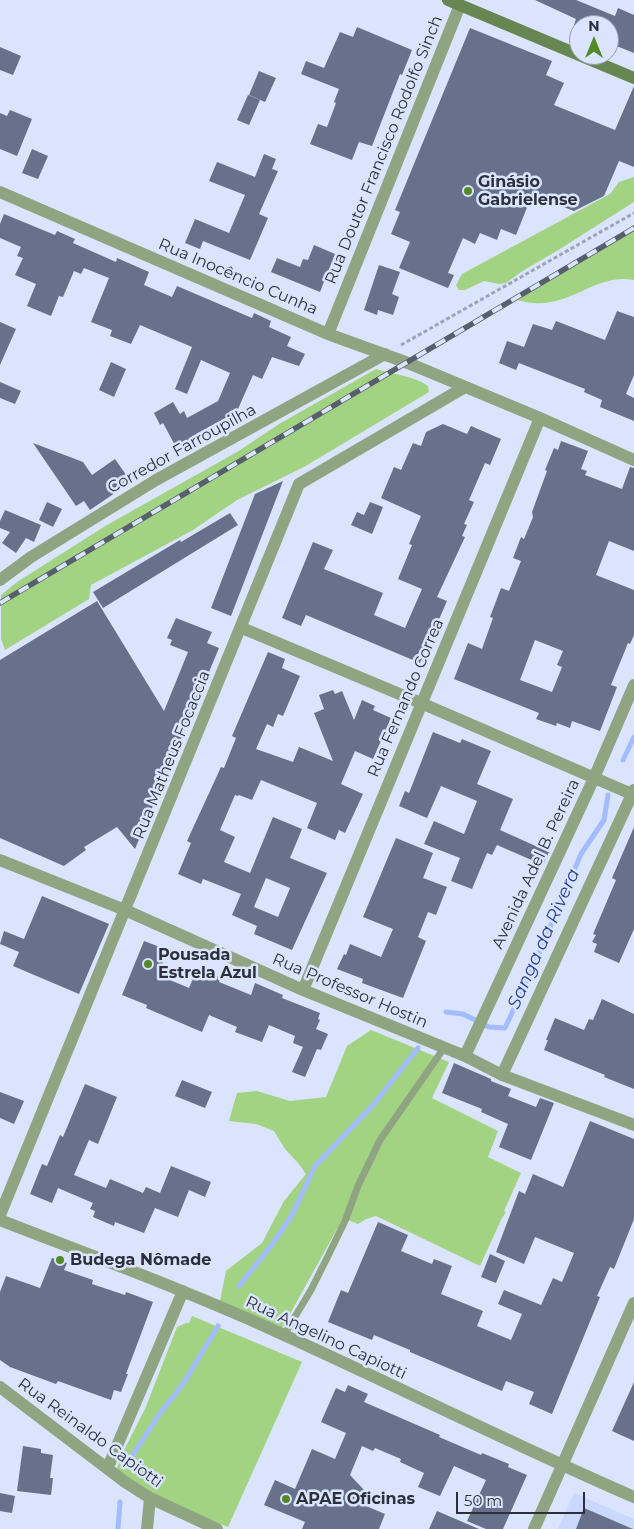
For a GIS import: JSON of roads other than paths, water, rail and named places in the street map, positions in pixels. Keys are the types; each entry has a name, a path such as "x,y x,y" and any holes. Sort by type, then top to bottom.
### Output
{"main road":[{"path":"448,0 569,51"},
{"path":"603,65 634,78"}],"street":[{"name":"Rua Doutor Francisco Rodolfo Sinch","path":"328,334 460,5"},
{"name":"Rua Inocêncio Cunha","path":"0,192 328,334 385,354 540,418 634,460"},
{"name":"Corredor Farroupilha","path":"0,580 31,556 156,480 385,354"},
{"name":"Rua Matheus Focaccia","path":"0,1215 242,628 299,484 464,387"},
{"name":"Rua Fernando Correa","path":"303,990 540,418"},
{"path":"242,628 633,793 502,1075"},
{"name":"Avenida Adel B. Pereira","path":"464,1056 594,778 634,684"},
{"name":"Rua Professor Hostin","path":"0,860 125,910 303,990 464,1056 502,1075 634,1125"},
{"name":"Rua Angelino Capiotti","path":"0,1220 183,1291 284,1335 561,1466 634,1497"},
{"path":"108,1467 183,1291"},
{"path":"534,1529 634,1302"},
{"name":"Rua Reinaldo Capiotti","path":"0,1388 108,1467 125,1482 150,1498 217,1529"},
{"path":"147,1529 150,1498"}],"lane":[{"path":"284,1335 311,1290 327,1258 380,1140 444,1048"}],"waterway":[{"name":"Sanga da Rivera","path":"623,760 634,737"},
{"name":"Sanga da Rivera","path":"446,1012 463,1014 489,1027 505,1028 581,854 604,820 608,795"},
{"name":"Sanga da Rivera","path":"239,1286 271,1246 292,1215 315,1166 374,1104 418,1048"},
{"name":"Sanga da Rivera","path":"131,1458 158,1416 183,1384 218,1326"},
{"name":"Sanga da Rivera","path":"118,1529 120,1502"}],"railway":[{"path":"0,603 634,228"}],"place":[{"name":"Ginásio Gabrielense","path":"468,191"},
{"name":"Pousada Estrela Azul","path":"148,964"},
{"name":"Budega Nômade","path":"60,1260"},
{"name":"APAE Oficinas","path":"286,1499"}]}
